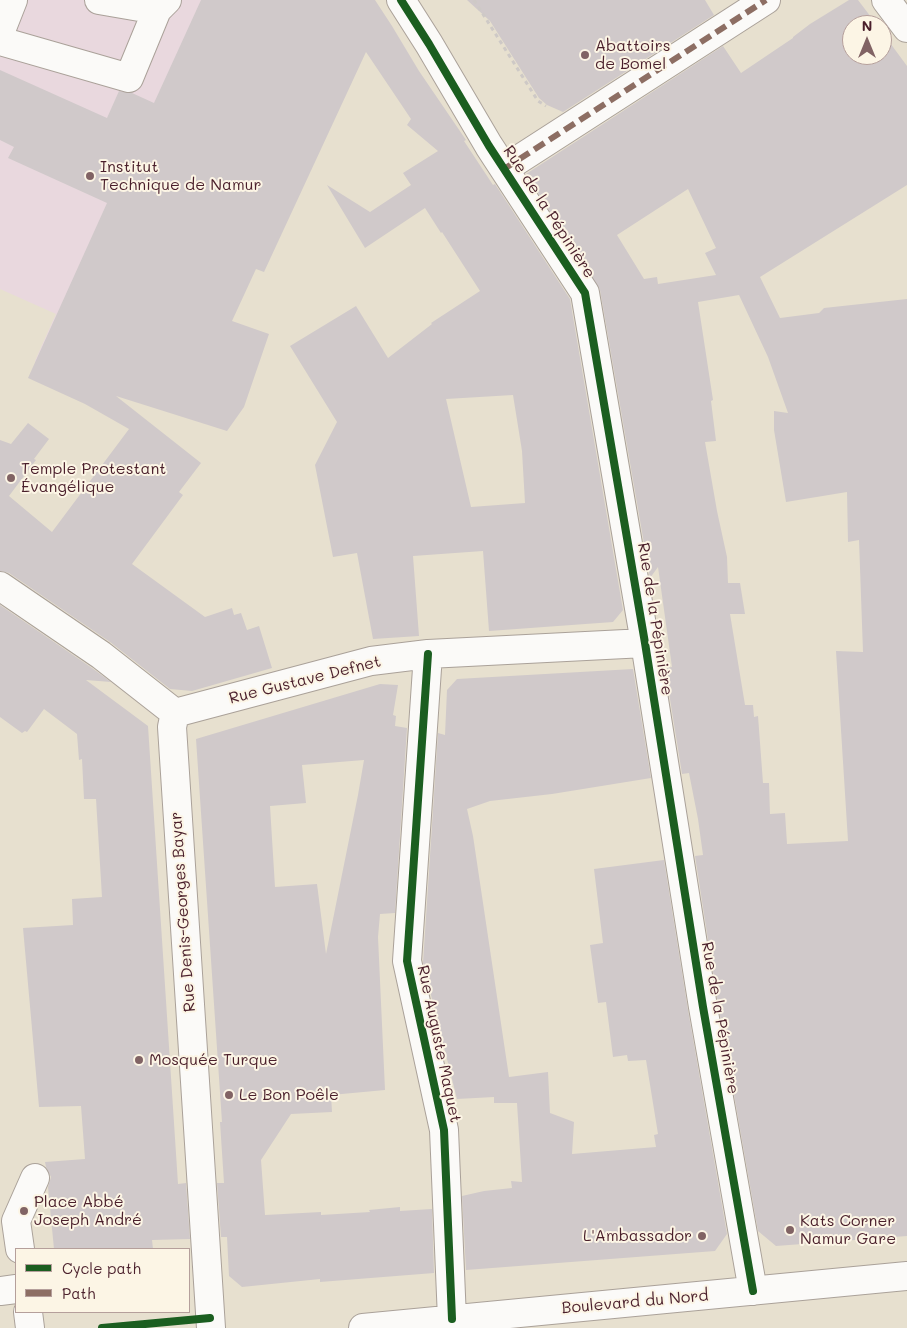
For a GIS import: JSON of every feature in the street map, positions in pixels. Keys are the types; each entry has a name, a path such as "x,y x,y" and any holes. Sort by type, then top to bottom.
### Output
{"street":[{"path":"0,33 13,0"},
{"path":"0,41 129,78 162,5 99,0"},
{"name":"Rue de la Pépinière","path":"401,0 504,169 585,293 645,644 703,1007 753,1290"},
{"path":"504,169 766,0"},
{"path":"886,0 907,28"},
{"path":"0,586 101,655 175,713"},
{"name":"Rue Gustave Defnet","path":"175,713 371,661 428,654 645,644"},
{"name":"Rue Auguste Maquet","path":"428,654 407,961 444,1130 452,1319"},
{"name":"Rue Denis-Georges Bayar","path":"175,713 172,736 211,1328"},
{"path":"20,1248 8,1222 35,1178"},
{"name":"Boulevard du Nord","path":"363,1328 907,1276"},
{"path":"0,1291 15,1289"},
{"path":"28,1313 30,1328"}],"path":[{"path":"474,0 538,101 549,108"}],"shaded area":[{"name":"Institut Technique de Namur","path":"0,0 209,0 84,383 35,361 56,314 0,289"}],"building":[{"path":"201,0 375,0 419,71 466,140 464,141 493,185 495,184 570,299 623,610 613,622 489,631 483,551 413,556 419,636 373,639 357,553 333,557 315,465 337,422 290,346 356,306 388,358 431,323 480,291 425,208 365,248 327,185 370,212 411,185 403,173 438,151 407,125 411,119 366,52 264,272 256,269 232,321 269,334 244,407 227,431 116,396 201,463 179,492 183,495 132,564 205,617 232,608 234,615 241,613 247,630 259,626 272,668 192,691 170,689 110,642 9,573 0,571 0,440 11,444 28,423 49,439 9,496 52,532 129,429 85,404 28,378 107,203 8,158 14,147 0,140 0,70 107,118 119,91 132,93 154,103","holes":["513,395 522,451 525,503 471,507 446,399"]},
{"name":"Abattoirs de Bomel","path":"467,0 705,0 714,15 563,112 547,105 539,98 490,21"},
{"path":"849,0 858,0 869,15 842,15 842,65 892,65 892,46 907,66 907,185 760,277 780,318 819,313 824,308 907,299 907,1236 776,1246 758,1231 718,1004 695,856 703,855 698,819 689,773 682,774 665,668 672,667 658,567 650,578 600,290 526,174 723,46 741,73","holes":["688,189 716,248 705,253 716,275 658,284 657,277 644,279 617,235","739,295 768,357 788,413 774,411 774,430 786,502 847,492 848,542 859,540 863,652 836,651 848,841 787,844 785,813 770,814 769,783 763,783 758,716 754,717 753,705 745,705 730,614 745,614 740,583 728,583 727,557 705,442 716,441 711,401 713,400 698,302"]},
{"path":"0,605 111,682 86,680 148,726 178,1184 186,1183 190,1239 152,1240 153,1248 54,1248 48,1187 51,1177 45,1162 85,1159 81,1106 39,1107 23,928 73,925 72,899 102,897 96,799 84,799 82,759 79,760 77,734 44,709 27,732 22,733 0,717"},
{"path":"633,669 651,778 552,794 490,801 467,809 473,836 509,1077 548,1072 550,1113 574,1122 572,1154 656,1147 654,1135 658,1134 646,1060 628,1061 627,1055 613,1057 606,1002 598,1003 590,945 603,943 594,869 664,860 727,1234 715,1251 466,1270 462,1196 512,1188 511,1181 522,1182 517,1103 494,1103 494,1097 457,1099 423,963 438,733 445,735 447,690 457,679"},
{"path":"380,684 398,685 393,715 396,716 395,726 407,728 395,913 380,914 378,937 385,1090 331,1095 332,1112 291,1114 261,1160 265,1215 321,1212 321,1215 370,1212 369,1210 400,1207 400,1211 432,1209 434,1273 320,1282 320,1279 242,1287 229,1276 227,1237 221,1237 217,1183 224,1183 220,1122 222,1122 196,739","holes":["364,760 326,954 317,884 275,887 270,806 306,803 302,765"]}],"marked path":[{"path":"504,169 766,0"}],"cycle path":[{"path":"401,0 489,146 585,293 645,643 703,1007 753,1291"},
{"path":"428,654 407,961 444,1130 452,1319"},
{"path":"102,1328 210,1318"}],"place":[{"name":"Abattoirs de Bomel","path":"585,55"},
{"name":"Institut Technique de Namur","path":"90,176"},
{"name":"Temple Protestant Évangélique","path":"11,478"},
{"name":"Mosquée Turque","path":"139,1060"},
{"name":"Le Bon Poêle","path":"229,1095"},
{"name":"Place Abbé Joseph André","path":"24,1211"},
{"name":"Kats Corner Namur Gare","path":"790,1230"},
{"name":"L'Ambassador","path":"702,1236"}]}
